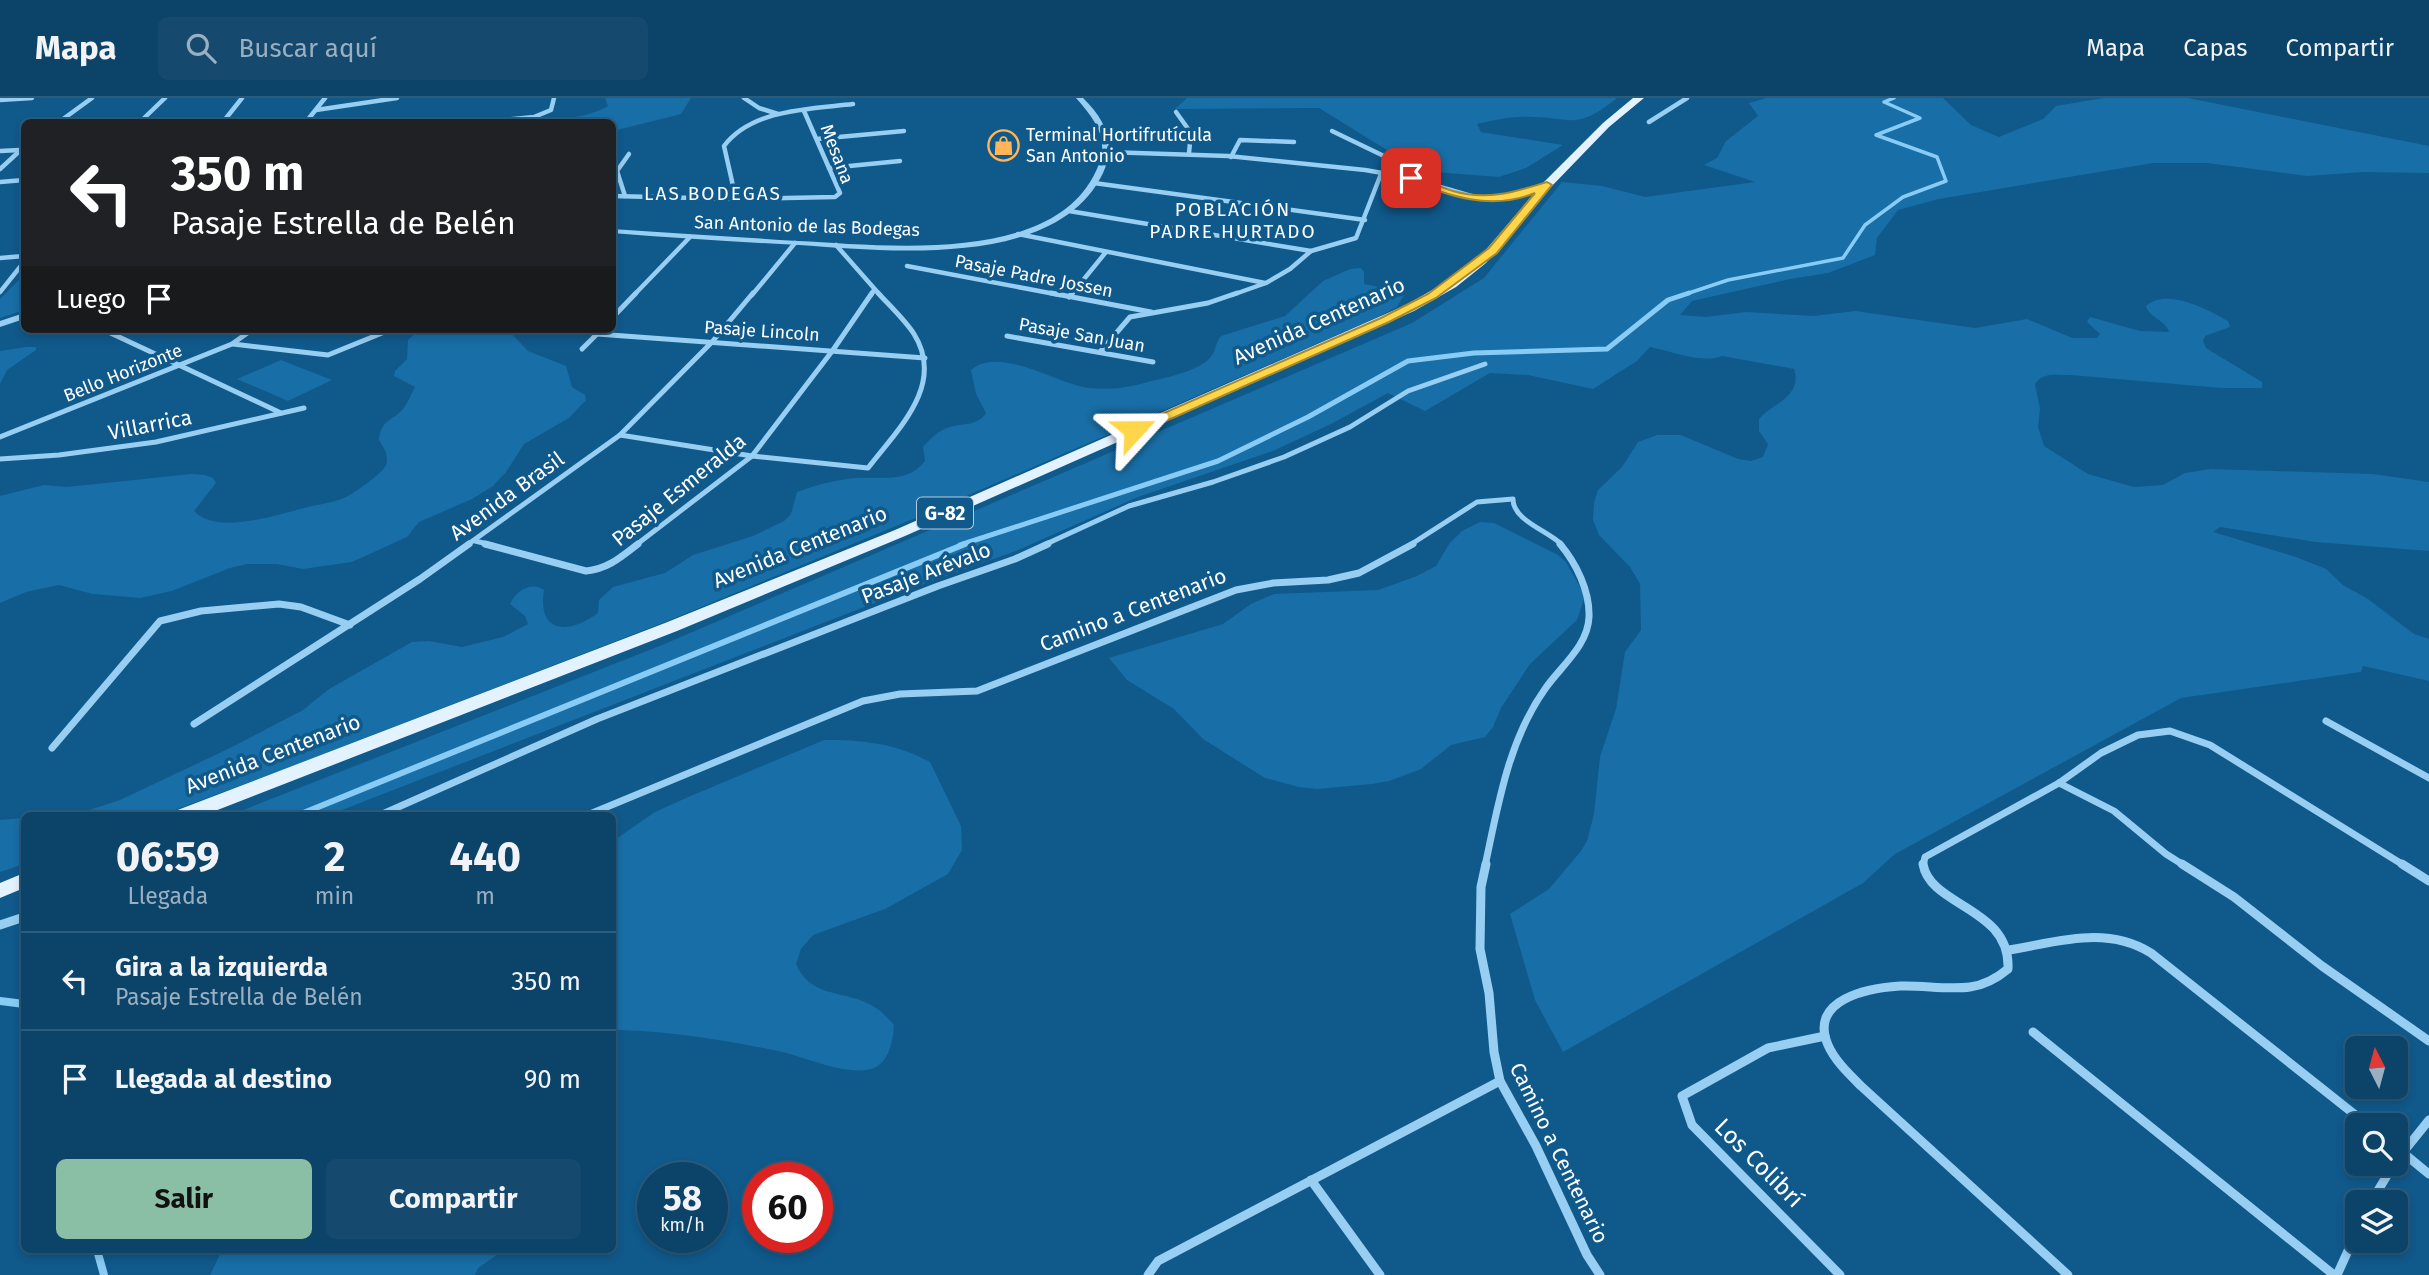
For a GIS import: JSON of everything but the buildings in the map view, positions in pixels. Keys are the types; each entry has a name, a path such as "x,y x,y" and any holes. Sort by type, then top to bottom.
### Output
{"main road":[{"name":"Avenida Centenario","path":"192,812 671,627 836,559 1385,320 1432,296 1482,261 1547,185 1606,125 1639,98"},
{"path":"0,879 21,873"},
{"path":"0,891 21,881"}],"street":[{"path":"0,100 32,98"},
{"path":"63,119 92,98"},
{"path":"143,119 165,98"},
{"path":"226,119 243,98"},
{"path":"308,119 325,98"},
{"path":"316,110 397,98"},
{"path":"512,119 540,116 551,110 554,98"},
{"path":"744,98 759,108 781,115"},
{"path":"1079,98 1103,125 1107,139 1105,152 1189,153 1353,168 1411,178 1453,194 1487,200 1526,194 1547,185"},
{"path":"1650,122 1687,98"},
{"path":"616,196 736,199 724,146 725,142 742,128 781,115 853,104"},
{"name":"Mesana","path":"736,199 825,199 840,193 804,111"},
{"path":"1176,112 1191,133 1189,153"},
{"path":"817,139 904,131"},
{"path":"1332,131 1415,171 1411,178"},
{"path":"1231,157 1240,139 1294,142"},
{"path":"0,151 21,149"},
{"path":"0,169 21,151"},
{"name":"San Antonio de las Bodegas","path":"616,232 836,245 922,247 966,243 1018,234 1046,224 1069,211 1094,183 1102,167 1105,152"},
{"path":"625,196 617,171 629,154"},
{"path":"829,168 900,161"},
{"path":"1100,352 1130,317 1208,303 1266,283 1290,269 1311,251 1356,238 1381,174"},
{"path":"0,182 21,180"},
{"path":"1094,183 1365,219"},
{"path":"1069,211 1311,251"},
{"path":"1018,234 1266,283"},
{"path":"616,314 690,237"},
{"name":"Avenida Brasil","path":"194,724 350,625 475,541 620,435 712,342 795,243"},
{"path":"620,435 752,456 869,468 916,404 925,380 925,358 914,334 836,245"},
{"path":"1069,297 1106,252"},
{"path":"0,258 21,256"},
{"path":"0,292 21,266"},
{"name":"Pasaje Padre Jossen","path":"907,266 1156,312"},
{"name":"Pasaje Esmeralda","path":"475,541 586,571 599,570 612,564 752,456 834,350 874,290"},
{"path":"0,324 21,317"},
{"path":"110,333 281,413"},
{"name":"Bello Horizonte","path":"0,437 232,344 247,333"},
{"path":"232,344 328,355 382,333"},
{"path":"582,349 598,333"},
{"name":"Pasaje Lincoln","path":"616,333 925,358"},
{"name":"Pasaje San Juan","path":"1007,336 1153,362"},
{"name":"Pasaje Arévalo","path":"387,812 597,719 938,586 1003,564 1129,506 1213,482 1284,457 1342,431 1408,391 1485,364"},
{"name":"Villarrica","path":"0,459 124,447 304,408"},
{"name":"Camino a Centenario","path":"595,812 863,701 919,692 954,694 977,691 1236,590 1273,583 1328,580 1359,573 1411,545 1477,502 1513,499 1513,506 1518,514 1559,542 1574,560 1583,585 1589,617 1580,647 1543,691 1512,754 1480,887 1480,949 1489,993 1493,1052 1500,1080 1536,1146 1579,1240 1600,1275"},
{"path":"52,748 154,625 166,619 210,609 279,604 301,607 350,625"},
{"path":"2326,721 2429,778"},
{"path":"2068,1275 1895,1118 1834,1056 1825,1037 1825,1021 1830,1011 1849,996 1900,986 1953,987 1985,984 2002,975 2007,969 2009,950 1994,929 1927,878 1923,861 1932,852 1983,827 2059,783 2079,767 2119,743 2155,731 2170,731 2210,745 2429,881"},
{"path":"2059,783 2114,811 2166,854 2234,897 2322,966 2429,1041"},
{"path":"0,925 21,918"},
{"path":"2009,950 2105,936 2142,947 2353,1113"},
{"path":"2033,1032 2335,1275 2346,1253"},
{"name":"Los Colibrí","path":"1825,1037 1768,1048 1682,1096 1692,1125 1840,1275"},
{"path":"1148,1275 1158,1261 1500,1080"},
{"path":"2408,1144 2429,1120"},
{"path":"2408,1162 2429,1174"},
{"path":"1311,1180 1380,1275"}],"shaded area":[{"path":"605,98 691,98 681,114 616,130 616,119 559,119 584,115 608,106"},
{"path":"1187,98 1617,98 1590,116 1580,119 1515,117 1477,124 1481,132 1563,145 1526,168 1499,177 1421,171 1319,108 1175,109"},
{"path":"1766,98 1943,98 1971,125 1999,137 2043,119 2056,106 2104,98 2188,98 2429,146 2429,173 2364,172 2307,176 2207,163 2153,163 1939,199 1898,210 1877,238 1875,255 1828,273 1692,301 1680,315 1706,317 1746,312 1814,316 1855,311 1975,328 2027,319 2072,338 2097,338 2100,334 2087,322 2090,317 2140,331 2169,332 2146,306 2154,301 2176,299 2210,311 2228,321 2230,327 2205,336 2203,341 2206,348 2262,382 2262,388 2221,388 2071,375 2046,376 2035,384 2040,409 2038,427 2044,446 2088,474 2134,487 2163,485 2185,473 2211,469 2373,474 2429,482 2429,551 2316,542 2220,527 2213,532 2326,569 2343,585 2368,599 2414,634 2429,639 2429,681 2363,666 2361,672 2181,698 1895,854 1863,883 1563,1052 1535,1000 1510,914 1549,889 1587,841 1594,814 1600,757 1616,709 1625,652 1641,630 1640,584 1630,567 1599,535 1593,520 1598,490 1622,467 1638,442 1657,435 1681,435 1738,459 1751,461 1763,457 1768,444 1759,431 1759,419 1790,393 1796,379 1794,369 1722,356 1696,358 1650,347 1637,361 1593,389 1528,375 1490,373 1425,411 1388,393 1273,451 1138,497 1016,551 929,582 337,812 238,812 662,645 1412,323 1484,278 1562,182 1602,186 1645,197 1755,182 1704,165 1717,158 1726,141 1758,116 1749,103"},
{"path":"1361,268 1364,272 1364,284 1400,291 1404,295 1397,307 925,514 665,622 282,770 169,812 83,812 120,800 230,748 303,710 329,689 412,642 429,641 462,647 503,637 528,624 525,616 510,604 524,589 539,587 544,590 543,605 551,623 567,627 577,625 598,613 599,600 613,587 665,573 693,555 753,536 784,521 791,514 797,492 844,479 894,477 910,473 925,461 923,447 935,435 950,427 975,422 986,413 976,394 971,370 983,363 1012,364 1089,388 1119,388 1145,383 1200,366 1211,356 1221,336 1285,316 1323,281 1350,269"},
{"path":"21,278 21,311 0,318 0,299"},
{"path":"416,333 511,333 528,351 566,366 572,387 585,395 586,400 569,418 524,444 506,472 493,486 472,499 419,522 407,537 352,562 303,569 277,564 247,564 172,591 140,598 93,594 59,585 26,592 0,603 0,496 44,485 67,487 191,474 205,475 213,478 216,483 194,511 217,522 233,523 331,502 354,492 384,469 387,461 379,440 380,433 385,424 403,409 415,387 394,376 395,371 407,359 408,340"},
{"path":"36,347 36,350 7,370 0,384 0,351"},
{"path":"281,360 332,380 288,401 237,379"},
{"path":"1480,522 1494,523 1558,555 1566,562 1585,596 1577,620 1530,664 1485,737 1451,745 1421,769 1389,781 1317,789 1265,778 1203,739 1174,709 1127,680 1109,658 1223,624 1251,604 1274,594 1378,590 1417,576 1436,566 1449,544 1462,531"},
{"path":"824,740 879,744 930,762 961,826 962,850 948,874 885,909 813,935 801,949 796,964 809,982 827,991 869,1004 894,1025 891,1047 880,1065 866,1070 845,1069 782,1052 720,1040 616,1030 616,839 655,812"},
{"path":"21,818 21,865 0,872 0,820"},
{"path":"221,1253 500,1253 478,1268 475,1275 210,1275"}],"waterway":[{"path":"960,545 1218,461 1308,417 1408,361 1474,353 1607,349 1668,300 1728,280 1843,258 1865,225 1903,197 1946,181 1937,157 1876,135 1920,118 1884,102 1894,98"},
{"path":"306,812 965,544"},
{"path":"0,1001 21,1004"},
{"path":"98,1253 104,1275"}],"place":[{"name":"Terminal Hortifrutícula San Antonio","path":"1003,145"}],"district":[{"name":"LAS BODEGAS","path":"713,193"},
{"name":"POBLACIÓN PADRE HURTADO","path":"1233,220"}],"route":[{"path":"1134,430 1385,320 1432,296 1493,251 1547,185 1526,194 1487,200 1453,194 1411,178"}]}
